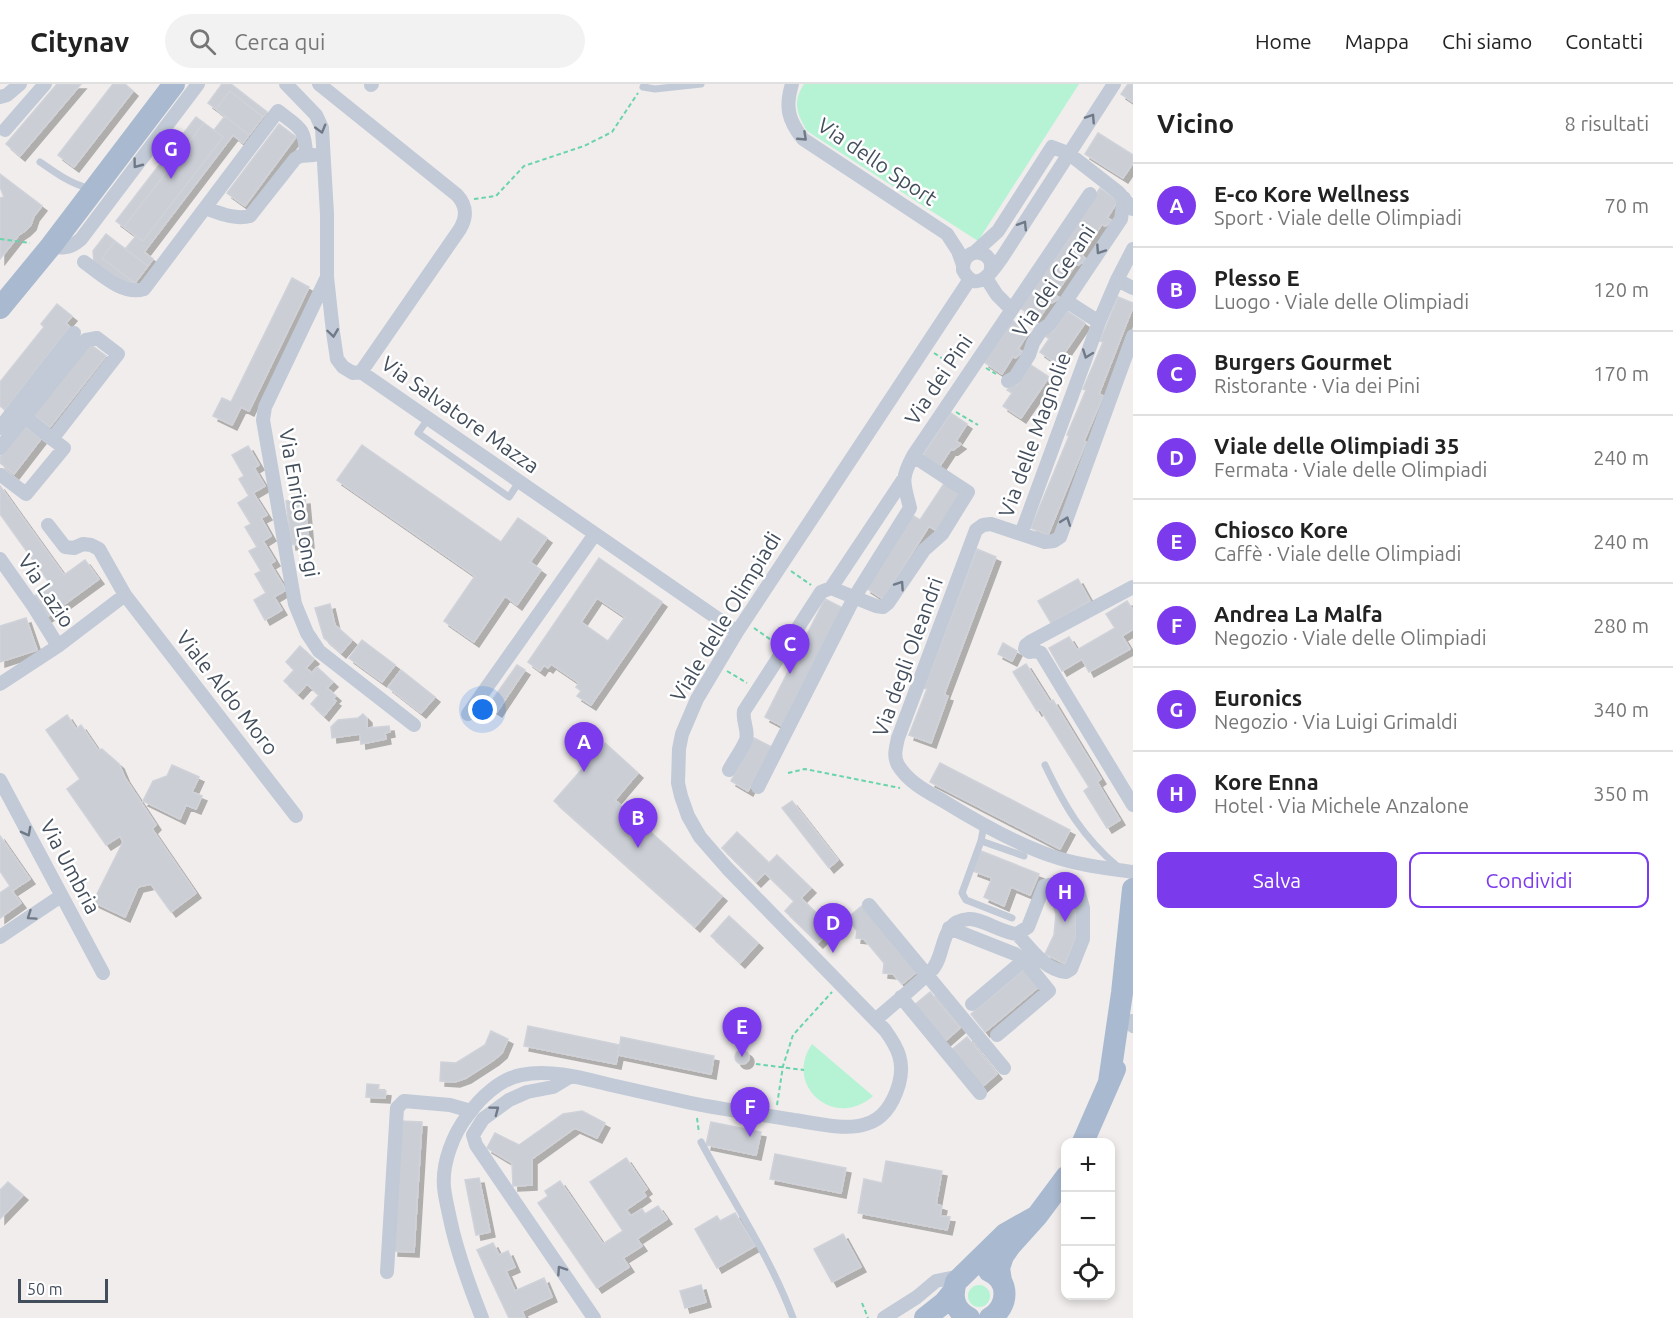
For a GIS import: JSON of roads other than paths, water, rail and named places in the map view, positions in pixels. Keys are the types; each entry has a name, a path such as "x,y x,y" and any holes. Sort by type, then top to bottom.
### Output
{"main road":[{"path":"3,301 51,246 174,84"},
{"path":"1109,1082 1122,993 1129,877"},
{"path":"1085,1138 1123,1054 1132,1016"},
{"path":"990,1318 998,1313 1004,1303 1005,1291 999,1268 1003,1256 1037,1216 1061,1183"},
{"path":"925,1318 944,1303 958,1283 1005,1234 1037,1216"},
{"path":"969,1318 958,1310 954,1302 958,1283 974,1269 984,1269 994,1273 1001,1281"}],"street":[{"path":"0,97 7,95 20,84"},
{"path":"5,130 45,84"},
{"path":"51,246 66,248 81,239 198,84"},
{"name":"Via Enrico Longi","path":"286,84 307,105 322,128 327,214 327,278 265,407 264,420 296,604 307,633 319,651 414,725"},
{"name":"Via Salvatore Mazza","path":"320,84 457,195 464,204 464,221 460,229 361,372 737,632"},
{"name":"Via dello Sport","path":"792,84 787,99 789,116 802,139 947,234 958,251 963,265"},
{"path":"1114,84 1068,153 1003,256 988,276 979,281 970,279 963,270 967,257 998,231 1052,147 1068,153 1128,203"},
{"path":"84,262 117,286 144,289 278,111 303,131 306,155"},
{"path":"205,208 242,218 250,216 295,159 306,155 325,155"},
{"name":"Via dei Pini","path":"826,590 903,480 906,468 913,456 1090,194"},
{"name":"Via dei Gerani","path":"1008,381 1015,377 1029,356 1033,343 1041,330 1048,325 1066,301 1121,219 1128,203"},
{"name":"Via delle Magnolie","path":"1133,249 1099,322 1021,534 1045,542 1054,541 1060,537 1133,336"},
{"path":"975,252 984,254 990,261 992,269 988,276"},
{"path":"988,276 997,295 1011,309"},
{"path":"327,278 337,359 352,373 361,372"},
{"name":"Viale delle Olimpiadi","path":"482,1318 458,1252 444,1186 447,1156 461,1124 489,1092 502,1083 519,1075 540,1073 571,1076 694,1103 818,1124 854,1126 878,1119 890,1106 897,1092 903,1064 900,1053 885,1030 727,868 700,837 681,796 678,775 679,750 682,734 697,699 737,632 970,279"},
{"path":"1117,280 1133,288"},
{"path":"1066,301 1099,322"},
{"path":"0,428 74,333"},
{"path":"0,448 86,340 97,338 118,354 52,439"},
{"path":"0,476 26,494 64,448 25,417"},
{"path":"729,770 746,739 744,711 826,590 883,607 924,550 942,534 968,492 913,456"},
{"path":"758,787 854,598 910,508 903,480"},
{"name":"Via degli Oleandri","path":"1021,534 991,524 976,530 897,745 895,752 897,763 906,776 917,785 984,825 1052,856 1129,877"},
{"name":"Viale Aldo Moro","path":"48,525 64,547 74,548 83,544 99,549 125,595 296,816"},
{"path":"468,714 595,534"},
{"name":"Via Lazio","path":"0,559 58,646"},
{"path":"1133,587 1030,642 1025,649 1029,652 1041,652 1133,805"},
{"path":"0,684 58,646 125,595"},
{"path":"1113,772 1133,782"},
{"name":"Via Umbria","path":"1,784 103,973"},
{"path":"875,1020 933,969 949,928 959,921 971,919 1017,934 1041,961 1060,972 1071,969 1083,939 1083,908 1077,887 1062,882 1044,886 1028,927 1017,934"},
{"path":"0,937 61,896"},
{"path":"869,905 1004,1068"},
{"path":"949,928 1015,954 1024,960 1049,991 997,1035"},
{"path":"972,1004 1024,960"},
{"path":"901,997 980,1093"},
{"path":"571,1076 553,1087 527,1092 508,1100 483,1119 473,1135 477,1145 594,1318"},
{"path":"387,1272 397,1108 404,1101 450,1105 471,1111"},
{"path":"884,1318 917,1297 936,1281 958,1283"}],"lane":[{"path":"644,85 655,89 701,84"},
{"path":"40,162 65,180 93,189"},
{"path":"1045,765 1074,821 1096,848 1129,877"},
{"path":"984,825 981,841 962,892 966,900 1012,918"},
{"path":"981,841 1024,856"},
{"path":"701,1142 759,1245 793,1318"}],"place":[{"name":"Euronics","path":"171,179"},
{"name":"Burgers Gourmet","path":"790,674"},
{"name":"E-co Kore Wellness","path":"584,772"},
{"name":"Plesso E","path":"638,848"},
{"name":"Kore Enna","path":"1065,922"},
{"name":"Viale delle Olimpiadi 35","path":"833,953"},
{"name":"Chiosco Kore","path":"742,1057"},
{"name":"Andrea La Malfa","path":"750,1137"}]}
